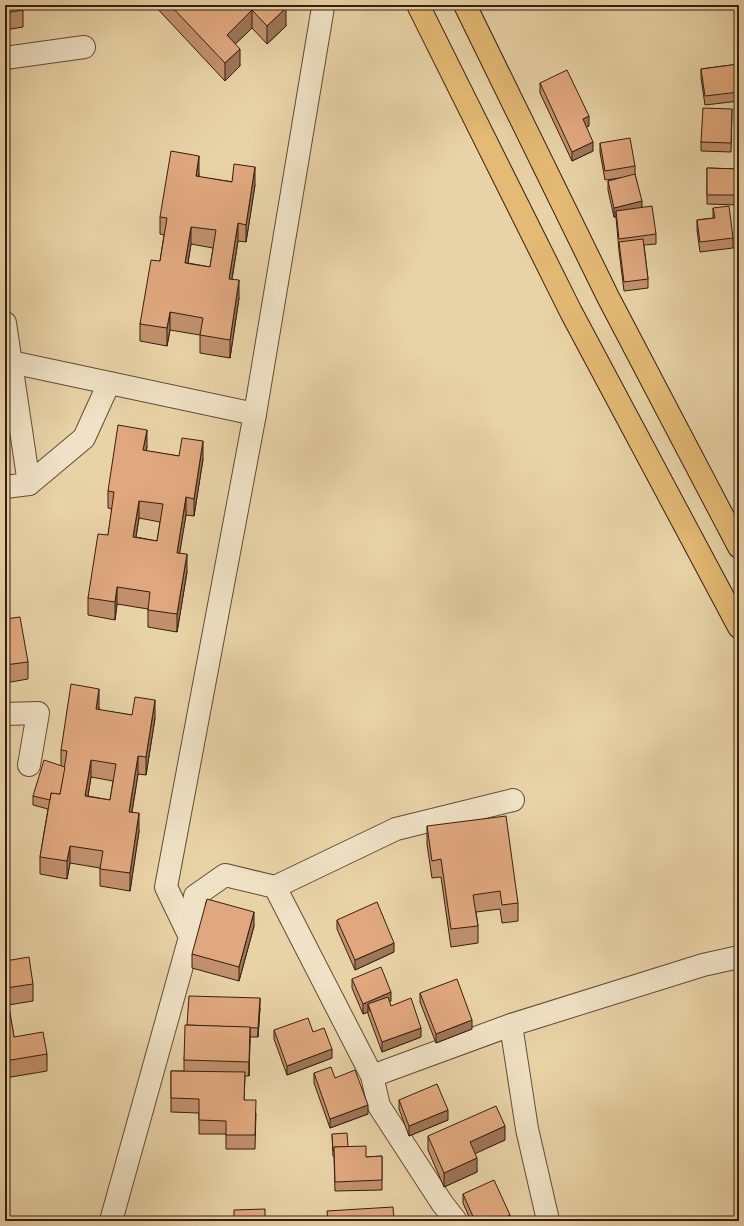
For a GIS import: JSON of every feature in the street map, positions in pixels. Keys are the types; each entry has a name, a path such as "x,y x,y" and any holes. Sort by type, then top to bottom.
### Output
{"highway":[{"path":"418,5 571,312 739,627"},
{"path":"465,5 608,297 739,547"}],"street":[{"path":"190,937 166,887 255,414 323,7 321,5"},
{"path":"5,58 84,47"},
{"path":"5,323 29,484"},
{"path":"11,362 255,414"},
{"path":"5,488 29,484 84,438 109,383"},
{"path":"5,714 38,713 29,765"},
{"path":"111,1221 190,937 195,896 225,875 275,887 396,829 513,800"},
{"path":"166,887 195,896"},
{"path":"275,887 372,1076 379,1106 442,1203 456,1221"},
{"path":"372,1076 511,1025 703,965 739,956"},
{"path":"511,1025 527,1129 547,1216"}],"building":[{"path":"5,5 23,5 23,10 5,13"},
{"path":"170,5 283,5 286,8 267,26 252,10 227,35 240,49 225,63"},
{"path":"739,64 739,92 705,96 701,69"},
{"path":"567,70 589,116 583,119 593,142 572,152 540,83"},
{"path":"703,108 732,109 731,143 701,142"},
{"path":"630,138 635,166 605,171 600,143"},
{"path":"171,151 199,156 196,176 232,182 234,164 255,167 246,225 238,223 229,279 239,280 230,340 200,335 203,318 170,312 167,328 140,324 151,260 160,261 167,218 160,217","holes":["191,227 216,230 210,267 185,263"]},
{"path":"707,168 739,169 739,195 707,195"},
{"path":"635,174 642,201 614,208 608,181"},
{"path":"652,206 656,234 619,239 616,211"},
{"path":"729,206 733,238 700,242 697,220 715,218 713,208"},
{"path":"643,239 648,279 624,282 619,242"},
{"path":"118,425 147,430 143,450 179,456 182,438 203,441 194,499 186,497 177,553 187,554 177,614 148,610 150,592 117,587 115,602 88,598 98,534 108,535 114,492 108,491","holes":["139,501 163,504 157,541 133,537"]},
{"path":"5,539 7,552 5,552"},
{"path":"20,617 28,662 5,665 5,619"},
{"path":"71,684 99,689 96,709 132,715 135,697 155,700 146,757 138,756 129,812 139,813 130,873 100,869 103,851 70,846 67,861 40,857 51,793 60,794 67,751 61,750","holes":["91,760 116,764 110,800 85,796"]},
{"path":"44,760 65,767 60,794 51,793 50,800 33,796"},
{"path":"506,816 518,903 502,905 500,891 473,895 478,926 451,929 441,859 432,861 427,826"},
{"path":"207,899 254,912 239,967 192,954"},
{"path":"377,902 394,943 355,960 337,920"},
{"path":"29,957 33,984 6,988 14,1037 43,1032 47,1054 5,1061 5,961"},
{"path":"381,967 391,992 363,1004 352,979"},
{"path":"457,979 472,1020 436,1034 420,993"},
{"path":"189,996 260,998 258,1028 187,1025"},
{"path":"388,997 391,1006 411,998 421,1028 382,1042 368,1004"},
{"path":"308,1018 313,1032 324,1028 332,1049 287,1066 274,1030"},
{"path":"185,1025 250,1027 249,1062 184,1060"},
{"path":"331,1067 335,1078 355,1070 368,1105 330,1119 314,1073"},
{"path":"171,1071 245,1072 244,1100 256,1100 255,1135 226,1135 226,1121 199,1120 199,1099 171,1098"},
{"path":"437,1084 448,1110 409,1126 399,1100"},
{"path":"496,1106 505,1126 470,1142 477,1158 444,1173 428,1136"},
{"path":"347,1133 348,1147 334,1147 333,1151 332,1134"},
{"path":"366,1146 366,1157 382,1156 382,1180 335,1182 334,1147"},
{"path":"494,1180 510,1215 498,1221 475,1221 463,1194"},
{"path":"393,1207 394,1221 328,1221 327,1211"},
{"path":"265,1209 265,1221 234,1221 234,1210"}]}
